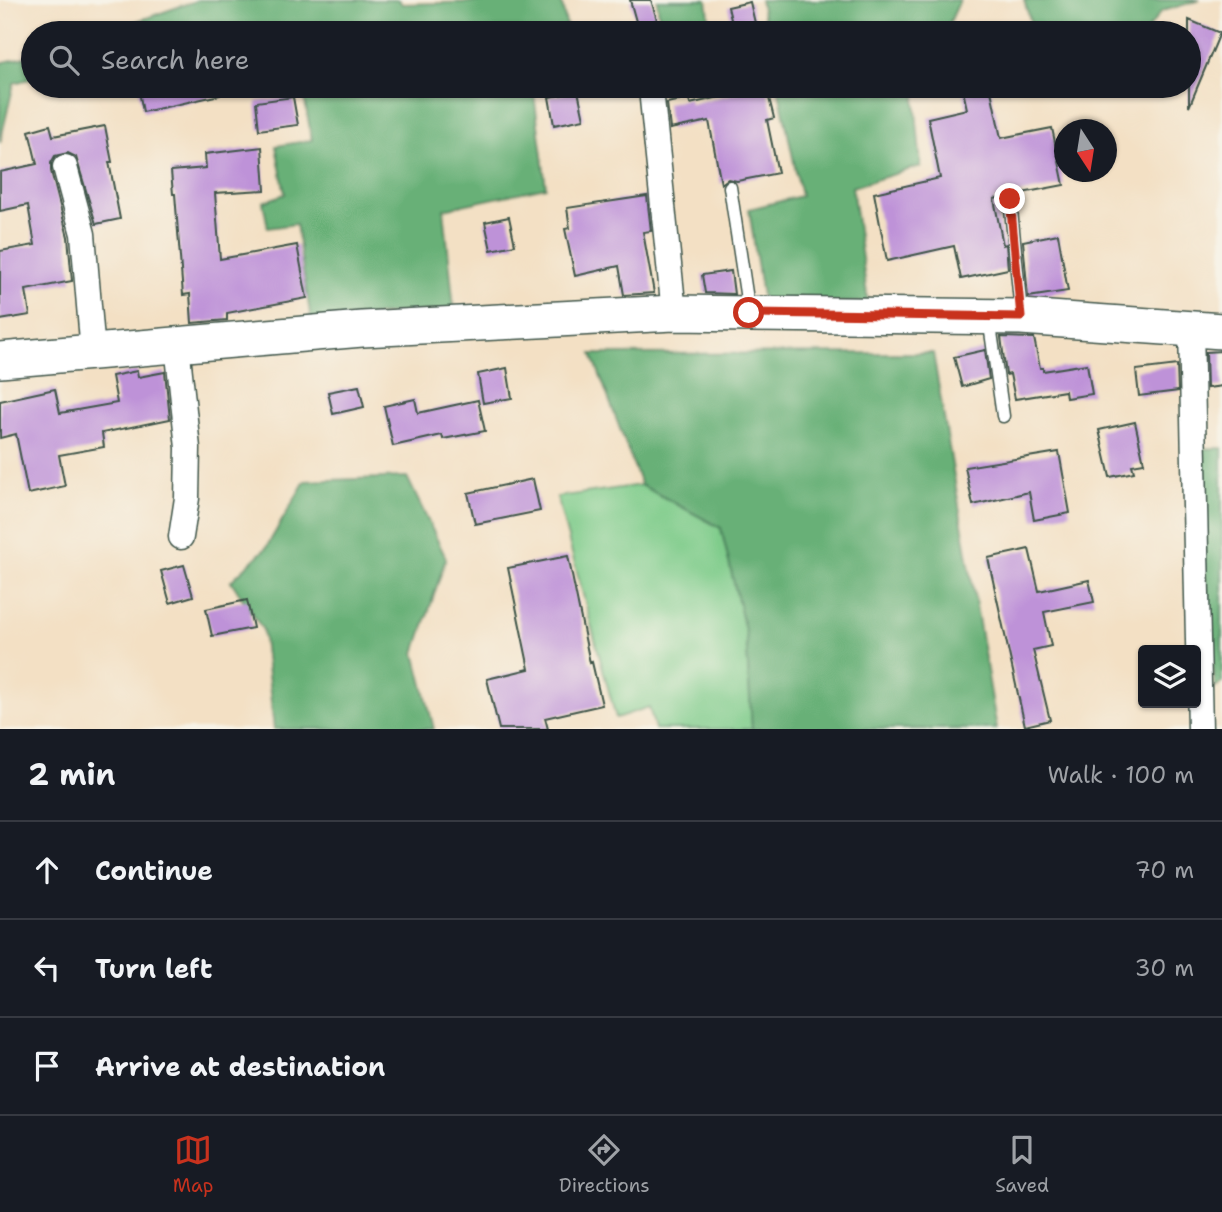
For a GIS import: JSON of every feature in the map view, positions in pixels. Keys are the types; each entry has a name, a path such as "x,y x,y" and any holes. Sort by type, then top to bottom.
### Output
{"street":[{"path":"652,100 674,313"},
{"path":"65,167 83,234 93,353"},
{"path":"0,360 362,329 674,313 1005,317 1206,330 1200,729"},
{"path":"177,345 188,448 187,498 181,537"}],"lane":[{"path":"730,187 749,313"},
{"path":"1003,416 1010,199"}],"green space":[{"path":"198,0 399,0 402,4 561,0 565,21 138,21"},
{"path":"657,0 707,0 710,21 660,21"},
{"path":"760,0 960,0 950,21 764,21"},
{"path":"1024,0 1200,0 1162,11 1154,21 1030,21"},
{"path":"21,58 21,81 14,83 0,143 0,63"},
{"path":"304,98 535,98 546,187 444,209 454,309 311,320 296,224 268,228 263,202 285,194 276,146 312,140"},
{"path":"781,98 915,98 921,166 852,187 868,302 763,303 749,209 801,196"},
{"path":"933,353 997,729 752,729 746,634 721,528 641,485 592,354"},
{"path":"1222,448 1222,683 1215,687 1194,449"},
{"path":"407,477 446,558 415,653 434,729 274,729 263,630 231,581 266,548 305,481"},
{"path":"641,485 721,528 746,634 752,729 655,729 649,707 616,718 557,497"}],"building":[{"path":"630,0 651,0 657,20 636,21"},
{"path":"750,2 755,21 731,21 728,7"},
{"path":"1201,25 1220,33 1201,78"},
{"path":"140,98 206,98 143,112"},
{"path":"293,98 298,125 259,130 256,102"},
{"path":"549,98 580,98 584,119 554,125"},
{"path":"689,98 690,104 715,98 769,98 774,118 767,120 778,173 737,181 728,179 721,184 709,121 670,129 667,103"},
{"path":"965,98 993,98 1001,138 1052,128 1054,182 1063,182 1064,185 1017,194 1008,190 1002,197 994,199 1003,245 1006,244 1008,269 961,279 954,246 887,261 874,193 940,178 928,118 967,109"},
{"path":"50,125 53,136 105,126 120,219 96,224 76,157 68,153 55,156 51,171 68,237 72,281 26,290 30,315 0,320 0,251 35,245 28,205 0,211 0,172 37,164 29,131"},
{"path":"262,147 265,190 215,193 220,259 297,245 307,298 227,313 227,320 192,323 190,294 183,295 171,171 206,168 205,154"},
{"path":"647,196 651,231 643,232 654,293 624,295 619,266 575,276 565,229 570,228 567,208"},
{"path":"509,217 515,245 491,250 485,222"},
{"path":"1058,234 1068,291 1028,297 1023,241"},
{"path":"731,271 734,294 705,293 702,275"},
{"path":"1001,337 1034,338 1040,368 1043,368 1043,371 1087,364 1092,394 1066,398 1065,391 1015,399 1010,374 1006,375"},
{"path":"985,350 989,379 962,387 954,357"},
{"path":"1222,351 1222,386 1207,388 1206,352"},
{"path":"1177,365 1178,391 1139,396 1136,370"},
{"path":"507,368 512,398 483,403 478,374"},
{"path":"137,371 138,377 165,372 170,419 102,433 104,447 59,455 65,486 28,494 16,434 0,438 0,401 55,389 60,413 117,403 112,376"},
{"path":"359,386 364,407 333,414 328,392"},
{"path":"415,399 418,413 478,400 485,431 443,439 442,435 393,446 384,406"},
{"path":"1135,422 1144,463 1132,465 1134,472 1110,477 1099,430"},
{"path":"1059,452 1070,513 1034,520 1029,492 973,505 965,467"},
{"path":"533,479 540,511 475,524 468,493"},
{"path":"1029,549 1039,591 1089,580 1094,602 1044,612 1051,646 1033,650 1050,720 1025,726 988,558"},
{"path":"568,556 590,663 592,662 602,705 545,718 548,729 499,729 487,679 529,669 508,568"},
{"path":"184,565 193,596 170,603 161,571"},
{"path":"247,600 253,628 212,636 206,609"}],"route":[{"path":"749,313 1021,317 1010,199"}]}
